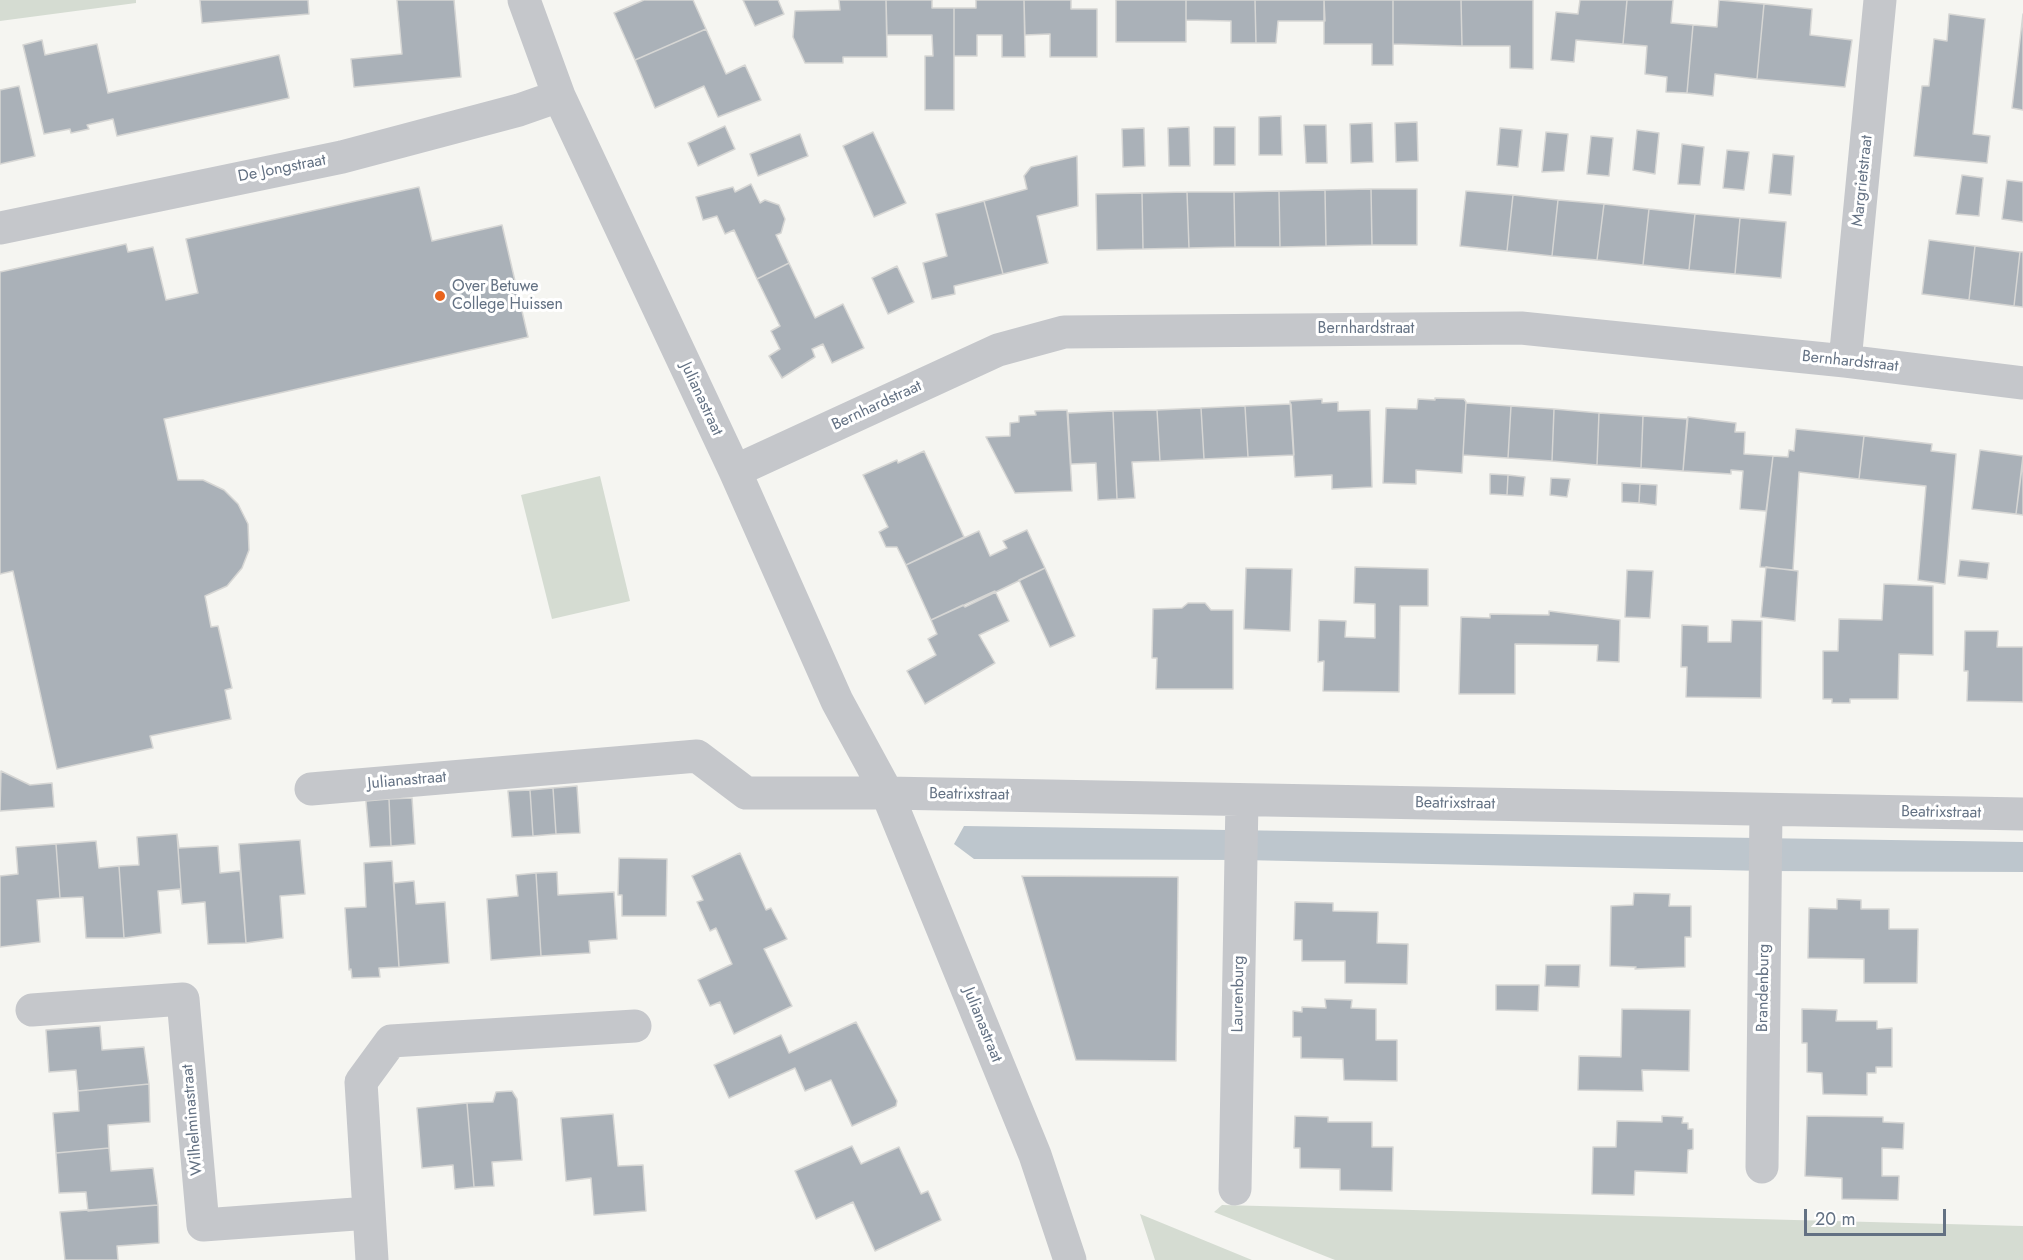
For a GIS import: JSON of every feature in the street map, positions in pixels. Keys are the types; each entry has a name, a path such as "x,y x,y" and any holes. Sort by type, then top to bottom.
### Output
{"street":[{"name":"Julianastraat","path":"524,0 559,96 735,471 837,701 887,793 1035,1155 1070,1260"},
{"name":"Margrietstraat","path":"1845,361 1880,0"},
{"name":"De Jongstraat","path":"0,228 342,157 519,110 559,96"},
{"name":"Bernhardstraat","path":"735,471 998,350 1064,332 1521,328 1845,361 2023,383"},
{"name":"Julianastraat","path":"311,789 697,756 746,793 887,793"},
{"name":"Beatrixstraat","path":"887,793 1242,830 1765,825 2023,814"},
{"name":"Brandenburg","path":"1762,1167 1765,825"},
{"name":"Laurenburg","path":"1236,1189 1242,830"},
{"name":"Wilhelminastraat","path":"32,1010 183,999 202,1225 369,1213"},
{"path":"372,1260 361,1082 391,1041 635,1026"}],"shaded area":[{"path":"0,0 136,0 136,3 0,21"},
{"path":"600,476 630,601 552,619 521,495"},
{"path":"964,826 2023,842 2023,872 1765,871 1242,860 974,859 954,844"},
{"path":"1222,1205 2023,1226 2023,1260 1335,1260 1214,1212"},
{"path":"1140,1214 1252,1260 1155,1260"}],"building":[{"path":"200,0 308,0 309,14 202,23"},
{"path":"397,0 454,0 461,77 354,87 351,59 402,54"},
{"path":"644,0 693,0 706,29 635,60 614,13"},
{"path":"743,0 778,0 784,14 755,26"},
{"path":"839,0 886,0 887,57 843,57 843,63 805,63 793,37 795,11 840,10"},
{"path":"886,0 932,0 932,8 954,8 954,110 925,110 925,56 933,56 932,35 887,35"},
{"path":"976,0 1024,0 1025,57 1002,57 1002,35 977,35 977,56 954,56 954,8 976,8"},
{"path":"1024,0 1071,0 1071,9 1097,9 1097,57 1050,57 1050,34 1025,35"},
{"path":"1116,0 1186,0 1186,42 1116,42"},
{"path":"1186,0 1255,0 1256,43 1231,43 1231,21 1186,20"},
{"path":"1255,0 1324,0 1325,21 1278,21 1276,43 1256,43"},
{"path":"1324,0 1393,0 1393,65 1372,65 1372,44 1324,44"},
{"path":"1393,0 1461,0 1462,46 1393,44"},
{"path":"1461,0 1533,0 1533,69 1510,68 1510,46 1462,46"},
{"path":"1580,0 1627,0 1623,44 1576,40 1574,62 1551,60 1556,12 1578,14"},
{"path":"1627,0 1673,0 1671,23 1693,25 1687,93 1666,92 1667,77 1645,74 1647,46 1623,44"},
{"path":"1719,0 1764,4 1757,79 1715,74 1713,96 1687,93 1693,25 1717,27"},
{"path":"1764,4 1812,9 1810,35 1852,40 1845,87 1757,79"},
{"path":"1949,14 1985,19 1973,134 1990,136 1987,163 1914,156 1922,86 1929,86 1934,39 1947,41"},
{"path":"2023,14 2023,110 2012,108"},
{"path":"706,29 726,74 745,65 761,100 718,117 704,86 655,108 635,60"},
{"path":"42,40 45,55 97,44 108,93 279,55 289,98 117,136 113,119 87,125 89,129 71,133 70,129 44,134 23,45"},
{"path":"19,86 35,156 0,164 0,90"},
{"path":"1281,116 1282,155 1259,155 1259,117"},
{"path":"1417,122 1418,161 1396,162 1395,123"},
{"path":"1372,123 1373,162 1351,163 1350,124"},
{"path":"1304,125 1326,125 1327,163 1306,163"},
{"path":"725,126 735,149 698,166 688,143"},
{"path":"1189,127 1190,166 1169,166 1168,128"},
{"path":"1214,127 1235,127 1235,165 1214,165"},
{"path":"1144,128 1145,166 1123,167 1122,129"},
{"path":"1500,128 1522,130 1518,167 1497,165"},
{"path":"1637,130 1659,133 1655,174 1633,170"},
{"path":"873,132 906,203 874,217 843,146"},
{"path":"1546,132 1568,134 1564,171 1542,172"},
{"path":"800,134 808,156 758,176 750,154"},
{"path":"1591,136 1613,138 1609,176 1587,174"},
{"path":"1682,144 1704,147 1700,185 1678,184"},
{"path":"1727,150 1749,152 1744,190 1723,188"},
{"path":"1773,154 1794,156 1791,195 1769,193"},
{"path":"1077,156 1078,206 1037,216 1048,263 1003,274 984,201 1027,189 1024,176 1031,167"},
{"path":"1962,175 1983,178 1979,216 1956,214"},
{"path":"2007,180 2023,182 2023,222 2002,219"},
{"path":"751,184 760,203 765,200 779,205 785,219 781,233 776,235 789,263 757,279 734,230 725,234 717,216 703,220 696,197 733,187 735,192"},
{"path":"419,187 432,241 502,225 528,337 164,419 178,480 203,480 224,490 238,504 248,524 249,550 242,568 227,586 205,596 211,627 218,626 232,688 225,690 231,719 150,736 153,748 57,769 13,571 0,574 0,272 126,244 128,252 153,247 166,300 198,293 186,239"},
{"path":"1371,189 1417,189 1417,245 1372,245"},
{"path":"1371,189 1372,245 1326,246 1325,190"},
{"path":"1325,190 1326,246 1280,247 1279,191"},
{"path":"1279,191 1280,247 1235,247 1234,192"},
{"path":"1466,191 1513,195 1507,251 1460,246"},
{"path":"1187,192 1189,248 1143,249 1142,193"},
{"path":"1187,192 1234,192 1235,247 1189,248"},
{"path":"1142,193 1143,249 1097,250 1096,194"},
{"path":"1513,195 1558,200 1552,256 1507,251"},
{"path":"1558,200 1604,204 1597,260 1552,256"},
{"path":"984,201 1003,274 954,286 955,294 932,299 923,263 947,256 936,214"},
{"path":"1604,204 1649,209 1643,265 1597,260"},
{"path":"1649,209 1695,214 1689,270 1643,265"},
{"path":"1695,214 1740,218 1735,274 1689,270"},
{"path":"1740,218 1786,222 1781,278 1735,274"},
{"path":"1929,240 1975,246 1969,300 1922,294"},
{"path":"1975,246 2020,252 2014,306 1969,300"},
{"path":"2020,252 2023,252 2023,307 2014,306"},
{"path":"789,263 815,318 843,304 864,348 832,363 823,344 812,349 815,357 782,378 769,356 780,349 771,331 780,326 757,279"},
{"path":"897,266 914,302 888,314 872,278"},
{"path":"1435,398 1464,399 1466,402 1462,473 1416,470 1416,484 1383,483 1386,408 1417,409 1418,399 1435,400"},
{"path":"1322,399 1322,403 1338,402 1338,411 1370,410 1372,487 1332,489 1332,475 1295,477 1290,401"},
{"path":"1466,403 1511,406 1508,458 1463,455"},
{"path":"1291,404 1294,455 1248,457 1245,406"},
{"path":"1245,406 1248,457 1204,459 1201,408"},
{"path":"1511,406 1554,409 1552,461 1508,458"},
{"path":"1201,408 1204,459 1160,461 1157,410"},
{"path":"1554,409 1599,413 1597,465 1552,461"},
{"path":"1067,410 1072,491 1015,493 986,437 1010,436 1010,423 1019,422 1019,416 1036,415 1035,411"},
{"path":"1157,410 1160,461 1132,462 1135,498 1117,499 1113,411"},
{"path":"1113,411 1117,499 1098,500 1096,463 1071,464 1068,413"},
{"path":"1599,413 1643,416 1641,468 1597,465"},
{"path":"1643,416 1687,419 1683,471 1641,468"},
{"path":"1688,417 1736,423 1735,432 1745,432 1744,454 1773,456 1766,511 1740,509 1743,471 1731,470 1731,474 1683,471"},
{"path":"1796,429 1864,436 1859,479 1799,472 1793,570 1760,567 1773,456 1788,457 1789,450 1794,451"},
{"path":"1864,436 1932,444 1931,451 1956,454 1945,584 1918,580 1926,486 1859,479"},
{"path":"1980,450 2023,456 2016,514 1972,509"},
{"path":"924,451 964,537 906,565 897,547 886,547 879,532 888,527 863,475"},
{"path":"2023,460 2023,515 2016,514"},
{"path":"1490,474 1508,475 1507,495 1490,494"},
{"path":"1508,475 1525,477 1523,496 1507,495"},
{"path":"1551,478 1570,479 1567,497 1550,495"},
{"path":"1622,483 1640,484 1639,503 1622,502"},
{"path":"1640,484 1657,485 1656,505 1639,503"},
{"path":"1027,530 1045,568 965,607 963,605 931,620 906,565 979,531 990,556 1007,548 1003,541"},
{"path":"1960,560 1989,563 1987,579 1958,576"},
{"path":"1355,567 1428,569 1428,606 1400,606 1399,692 1323,691 1324,661 1318,662 1319,620 1346,621 1345,637 1375,638 1375,604 1354,603"},
{"path":"1766,567 1798,571 1795,621 1761,617"},
{"path":"1045,568 1075,636 1050,647 1019,580"},
{"path":"1246,568 1292,569 1290,631 1244,629"},
{"path":"1627,570 1653,571 1650,618 1625,617"},
{"path":"1884,584 1933,586 1933,655 1899,654 1898,699 1850,699 1850,703 1832,703 1832,699 1823,699 1823,651 1838,651 1839,619 1882,620"},
{"path":"995,591 1009,621 979,635 995,663 925,704 907,671 936,655 928,639 937,634 931,620"},
{"path":"1188,603 1205,603 1211,610 1233,610 1233,689 1156,689 1157,658 1152,658 1153,609 1182,608"},
{"path":"1549,611 1620,620 1619,662 1597,661 1598,645 1515,644 1515,694 1459,694 1461,617 1490,618 1490,614 1549,615"},
{"path":"1732,620 1762,621 1761,698 1686,697 1687,667 1681,667 1682,625 1708,626 1708,642 1731,642"},
{"path":"1965,631 1998,631 1997,647 2023,647 2023,702 1967,701 1968,671 1964,671"},
{"path":"1,771 30,785 52,783 54,807 0,811"},
{"path":"577,786 580,833 556,834 553,788"},
{"path":"553,788 556,834 533,836 530,790"},
{"path":"530,790 533,836 512,837 508,791"},
{"path":"412,798 415,844 391,846 389,799"},
{"path":"389,799 391,846 370,847 366,801"},
{"path":"177,834 179,848 218,846 220,873 240,871 246,943 208,944 205,902 182,904"},
{"path":"177,834 182,904 180,889 158,891 161,933 124,938 119,866 139,865 137,837"},
{"path":"300,840 305,894 280,896 283,938 246,943 239,844"},
{"path":"96,841 99,868 119,866 124,938 86,938 83,897 60,898 56,844"},
{"path":"56,844 60,898 37,900 40,942 0,947 0,876 18,874 16,847"},
{"path":"740,853 766,910 771,908 787,939 764,949 792,1006 734,1034 720,1002 710,1006 698,980 732,964 716,928 710,931 697,902 703,900 692,876"},
{"path":"619,858 667,859 666,916 622,916 622,895 618,895"},
{"path":"392,861 399,967 379,968 380,977 352,978 351,969 349,970 345,908 366,907 364,863"},
{"path":"557,872 558,895 614,892 617,939 589,941 590,953 541,956 536,873"},
{"path":"536,873 541,956 491,960 487,899 518,896 516,875"},
{"path":"1022,876 1178,877 1176,1061 1076,1060"},
{"path":"414,881 416,904 445,902 449,963 399,967 394,883"},
{"path":"1634,893 1670,894 1669,906 1691,906 1691,937 1685,937 1685,967 1635,969 1636,967 1610,966 1611,906 1633,905"},
{"path":"1837,899 1861,900 1861,909 1889,909 1889,929 1918,929 1917,983 1864,983 1864,959 1808,958 1809,908 1837,909"},
{"path":"1295,902 1333,903 1333,911 1378,912 1377,943 1408,944 1407,984 1345,983 1345,961 1302,961 1302,940 1294,940"},
{"path":"1546,965 1580,965 1579,987 1545,986"},
{"path":"1496,985 1539,985 1538,1011 1496,1010"},
{"path":"1325,999 1352,1000 1351,1008 1376,1009 1376,1040 1397,1040 1397,1081 1344,1080 1343,1059 1301,1058 1301,1037 1293,1037 1293,1011 1302,1012 1302,1007 1326,1008"},
{"path":"1622,1009 1690,1010 1689,1071 1642,1070 1643,1091 1578,1090 1579,1056 1621,1057"},
{"path":"1802,1009 1837,1010 1836,1021 1877,1021 1877,1029 1892,1028 1892,1067 1876,1067 1876,1073 1867,1073 1867,1095 1823,1094 1822,1073 1807,1072 1807,1043 1802,1043"},
{"path":"856,1022 897,1101 896,1106 852,1126 831,1080 805,1091 795,1068 729,1098 714,1065 781,1035 789,1053"},
{"path":"100,1026 102,1050 144,1047 149,1084 78,1091 76,1070 49,1072 46,1030"},
{"path":"149,1084 150,1122 108,1125 109,1148 56,1153 53,1113 79,1111 78,1091"},
{"path":"512,1091 517,1099 522,1160 492,1162 494,1186 474,1187 467,1103 493,1102 496,1092"},
{"path":"467,1103 474,1187 455,1189 453,1165 422,1168 417,1108"},
{"path":"613,1114 618,1166 643,1165 646,1211 594,1215 591,1178 566,1181 561,1118"},
{"path":"1295,1116 1328,1117 1328,1122 1372,1122 1372,1147 1393,1147 1392,1191 1340,1190 1340,1169 1300,1168 1300,1148 1294,1148"},
{"path":"1662,1116 1683,1117 1682,1123 1688,1123 1688,1129 1693,1129 1693,1149 1688,1150 1687,1173 1635,1171 1634,1195 1592,1194 1593,1147 1616,1147 1617,1121 1662,1122"},
{"path":"1807,1116 1883,1117 1883,1122 1904,1123 1903,1149 1882,1148 1882,1176 1899,1176 1898,1200 1842,1199 1842,1178 1805,1176"},
{"path":"852,1146 861,1164 899,1147 921,1194 928,1191 941,1220 875,1251 853,1202 816,1219 795,1171"},
{"path":"109,1148 111,1171 153,1168 158,1205 88,1211 86,1192 59,1193 56,1153"},
{"path":"158,1205 159,1243 117,1246 118,1260 65,1260 60,1212"}],"place":[{"name":"Over Betuwe College Huissen","path":"440,296"}]}
